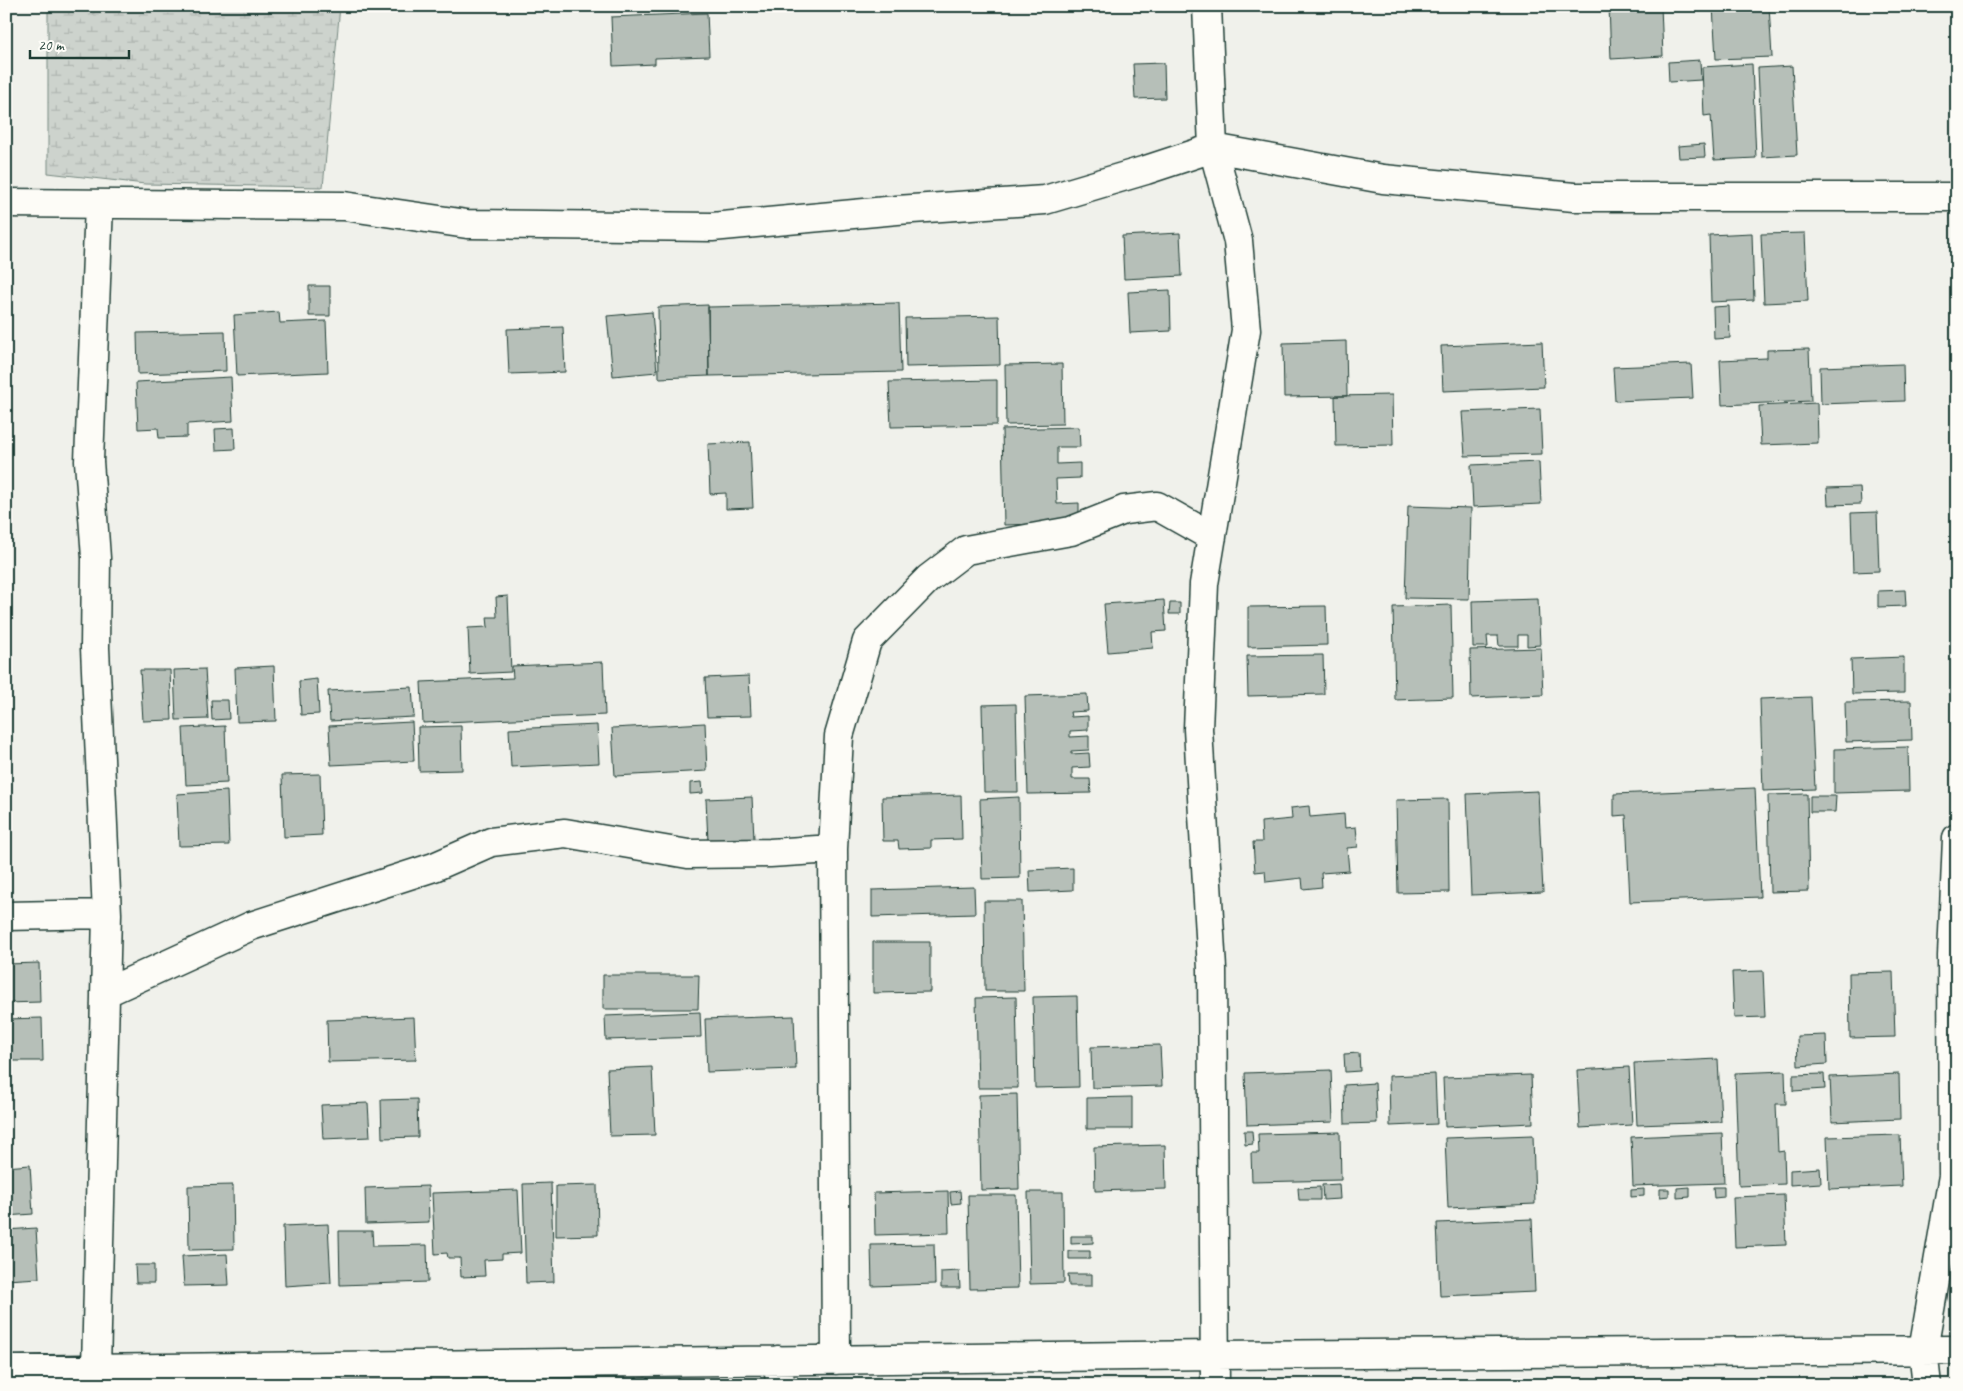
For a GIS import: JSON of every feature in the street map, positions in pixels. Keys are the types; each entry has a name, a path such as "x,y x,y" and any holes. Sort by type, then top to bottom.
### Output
{"street":[{"path":"1206,6 1213,148 1238,241 1246,330 1204,584 1198,730 1212,969 1215,1385"},
{"path":"6,202 344,206 467,224 712,228 897,210 1045,200 1213,148 1383,179 1574,197 1957,197"},
{"path":"96,1368 107,914 95,648 96,558 89,461 99,204"},
{"path":"836,1360 833,848 839,736 867,641 928,579 966,550 1071,531 1124,510 1157,506 1212,538"},
{"path":"105,993 251,926 434,867 491,842 565,833 688,854 833,848"},
{"path":"1928,1385 1923,1350 1953,1176 1952,956 1957,838"},
{"path":"6,916 107,914"},
{"path":"6,1370 96,1368 572,1374 779,1373 836,1360 1215,1355 1957,1350"}],"green space":[{"path":"48,6 340,6 323,187 145,184 48,173"}],"building":[{"path":"754,6 808,6 808,7 754,9"},
{"path":"1059,6 1059,7 1009,7"},
{"path":"1609,6 1661,6 1663,56 1611,59"},
{"path":"1713,6 1769,6 1772,57 1716,59"},
{"path":"707,13 709,56 655,58 655,64 613,66 611,17"},
{"path":"1700,60 1701,80 1669,82 1668,62"},
{"path":"1164,63 1165,98 1135,99 1133,64"},
{"path":"1752,64 1756,158 1714,160 1711,115 1704,116 1702,67"},
{"path":"1792,66 1797,155 1762,157 1758,68"},
{"path":"1704,144 1705,157 1679,158 1678,146"},
{"path":"1180,233 1182,276 1124,279 1122,236"},
{"path":"1752,233 1754,300 1711,302 1709,235"},
{"path":"1805,233 1808,301 1764,303 1761,234"},
{"path":"309,286 330,286 330,316 309,316"},
{"path":"1170,290 1171,331 1130,333 1128,292"},
{"path":"899,303 901,372 709,376 708,307"},
{"path":"708,305 709,376 659,378 658,307"},
{"path":"1729,306 1730,338 1714,339 1713,307"},
{"path":"279,312 280,323 326,321 328,372 237,376 234,315"},
{"path":"652,312 657,372 613,376 607,316"},
{"path":"999,316 1000,365 906,367 905,318"},
{"path":"563,327 565,372 509,374 507,329"},
{"path":"225,331 226,371 138,374 137,333"},
{"path":"1346,341 1347,396 1284,397 1283,343"},
{"path":"1542,342 1544,387 1443,391 1441,346"},
{"path":"1809,349 1811,401 1722,405 1720,360 1767,358 1767,350"},
{"path":"1062,364 1063,424 1006,425 1005,365"},
{"path":"1691,364 1693,398 1615,401 1613,367"},
{"path":"1903,364 1904,401 1821,404 1820,367"},
{"path":"231,377 233,421 187,424 187,437 159,438 158,428 138,429 136,382"},
{"path":"997,380 997,425 891,427 889,382"},
{"path":"1392,395 1393,445 1336,446 1335,396"},
{"path":"1817,403 1818,443 1761,445 1759,406"},
{"path":"1540,409 1542,454 1465,456 1462,412"},
{"path":"1079,427 1080,447 1057,447 1057,464 1080,463 1080,478 1056,479 1057,504 1079,503 1079,523 1004,525 1002,429"},
{"path":"234,428 235,449 216,450 215,429"},
{"path":"750,442 753,508 726,509 726,493 710,494 708,444"},
{"path":"1539,462 1541,504 1473,507 1471,465"},
{"path":"1860,487 1861,504 1828,505 1827,488"},
{"path":"1408,506 1471,508 1469,599 1405,598"},
{"path":"1877,512 1879,571 1853,572 1851,513"},
{"path":"1905,590 1906,606 1878,607 1878,591"},
{"path":"508,596 511,672 470,674 468,628 488,627 487,617 497,617 496,597"},
{"path":"1538,599 1540,645 1527,646 1527,635 1518,635 1518,646 1499,646 1498,636 1487,636 1488,647 1473,647 1472,601"},
{"path":"1164,600 1166,631 1152,632 1153,648 1108,652 1104,604"},
{"path":"1170,603 1180,603 1180,614 1169,614"},
{"path":"1451,605 1453,698 1395,700 1393,607"},
{"path":"1326,606 1327,645 1248,647 1248,607"},
{"path":"1541,648 1543,695 1471,698 1470,650"},
{"path":"1323,655 1324,694 1248,696 1247,656"},
{"path":"1904,657 1904,693 1852,694 1851,659"},
{"path":"603,662 605,715 423,723 421,682 513,678 512,666"},
{"path":"274,666 276,721 237,722 235,668"},
{"path":"205,669 208,719 176,720 174,670"},
{"path":"140,670 170,670 172,720 143,721"},
{"path":"749,676 751,716 707,717 705,678"},
{"path":"317,679 319,714 301,715 299,681"},
{"path":"412,687 414,717 330,721 328,691"},
{"path":"1087,694 1088,711 1070,712 1071,717 1088,716 1088,730 1070,731 1070,737 1089,736 1089,750 1071,751 1071,754 1089,753 1090,767 1072,768 1072,779 1090,779 1091,793 1028,794 1025,696"},
{"path":"1811,697 1815,789 1763,791 1760,699"},
{"path":"211,700 228,700 229,719 212,720"},
{"path":"1911,701 1912,740 1846,742 1845,702"},
{"path":"1016,704 1018,792 984,792 982,705"},
{"path":"412,722 414,761 331,765 329,726"},
{"path":"705,723 707,771 615,776 612,728"},
{"path":"597,725 599,763 511,767 509,729"},
{"path":"225,726 227,783 186,785 183,728"},
{"path":"461,726 462,770 419,771 418,727"},
{"path":"1908,747 1909,791 1834,793 1834,749"},
{"path":"320,774 322,835 284,837 282,775"},
{"path":"702,782 703,793 690,794 690,783"},
{"path":"1755,788 1760,897 1630,902 1626,815 1614,816 1614,794"},
{"path":"227,791 229,845 179,846 177,794"},
{"path":"1538,791 1543,892 1471,895 1467,794"},
{"path":"1807,794 1809,891 1770,892 1768,795"},
{"path":"961,795 962,839 931,840 931,848 899,849 898,841 883,841 882,797"},
{"path":"1810,796 1836,796 1835,812 1810,812"},
{"path":"752,797 754,839 708,842 706,799"},
{"path":"1019,797 1020,878 982,879 980,799"},
{"path":"1448,799 1449,892 1398,893 1396,800"},
{"path":"1309,806 1310,817 1344,814 1345,828 1356,827 1358,847 1347,848 1349,871 1321,873 1322,887 1303,889 1302,878 1266,882 1265,871 1255,872 1253,842 1262,842 1261,822 1292,819 1291,808"},
{"path":"1073,868 1073,890 1030,892 1029,870"},
{"path":"974,887 975,914 872,917 872,890"},
{"path":"984,901 1022,901 1024,991 985,991"},
{"path":"873,942 930,942 930,992 873,993"},
{"path":"39,963 40,1002 6,1003 6,964"},
{"path":"1763,971 1765,1017 1734,1018 1732,972"},
{"path":"1893,972 1895,1037 1850,1038 1849,973"},
{"path":"603,975 699,975 698,1009 603,1009"},
{"path":"1077,996 1079,1087 1035,1088 1033,997"},
{"path":"1016,997 1018,1088 978,1088 976,998"},
{"path":"700,1012 701,1037 606,1040 605,1016"},
{"path":"794,1016 796,1069 707,1072 705,1019"},
{"path":"414,1017 416,1060 328,1062 327,1020"},
{"path":"42,1018 43,1061 6,1061 6,1019"},
{"path":"1826,1035 1827,1064 1798,1066 1797,1036"},
{"path":"1160,1045 1162,1086 1092,1088 1091,1047"},
{"path":"1359,1053 1360,1071 1345,1072 1344,1054"},
{"path":"1718,1059 1721,1122 1637,1125 1634,1063"},
{"path":"652,1067 655,1135 610,1136 607,1069"},
{"path":"1629,1067 1632,1125 1580,1128 1577,1070"},
{"path":"1331,1070 1333,1122 1247,1125 1245,1073"},
{"path":"1785,1071 1786,1104 1776,1104 1778,1152 1784,1151 1785,1184 1739,1186 1735,1073"},
{"path":"1435,1074 1437,1124 1390,1126 1389,1076"},
{"path":"1824,1074 1825,1089 1793,1091 1793,1075"},
{"path":"1899,1074 1900,1119 1832,1122 1830,1077"},
{"path":"1531,1075 1533,1123 1445,1127 1443,1078"},
{"path":"1375,1083 1377,1123 1345,1124 1344,1085"},
{"path":"1017,1094 1019,1189 981,1190 979,1095"},
{"path":"1132,1097 1132,1129 1087,1129 1087,1098"},
{"path":"417,1099 418,1137 382,1138 381,1100"},
{"path":"368,1103 370,1137 323,1139 321,1105"},
{"path":"1244,1131 1252,1131 1253,1144 1245,1145"},
{"path":"1340,1132 1341,1180 1252,1182 1251,1153 1259,1153 1258,1134"},
{"path":"1722,1133 1724,1183 1633,1186 1631,1137"},
{"path":"1533,1135 1535,1204 1448,1208 1445,1138"},
{"path":"1900,1135 1902,1186 1829,1189 1827,1137"},
{"path":"1165,1145 1166,1189 1095,1191 1094,1147"},
{"path":"30,1165 33,1214 6,1216 6,1167"},
{"path":"1820,1168 1821,1183 1790,1185 1790,1170"},
{"path":"551,1183 554,1282 526,1283 523,1184"},
{"path":"1339,1184 1340,1199 1323,1200 1322,1185"},
{"path":"233,1185 234,1249 189,1250 188,1186"},
{"path":"597,1185 598,1235 556,1236 556,1186"},
{"path":"428,1186 429,1222 366,1224 365,1188"},
{"path":"1320,1187 1320,1200 1299,1200 1298,1188"},
{"path":"1690,1187 1690,1197 1677,1198 1677,1188"},
{"path":"1713,1187 1724,1187 1724,1197 1714,1198"},
{"path":"1644,1189 1644,1196 1631,1197 1631,1190"},
{"path":"1660,1189 1669,1189 1669,1196 1660,1197"},
{"path":"518,1190 521,1253 502,1254 502,1259 484,1260 485,1276 461,1277 460,1258 448,1258 447,1253 435,1254 432,1193"},
{"path":"948,1191 949,1233 875,1235 874,1193"},
{"path":"960,1191 961,1203 951,1204 950,1192"},
{"path":"1028,1192 1063,1192 1064,1283 1030,1284"},
{"path":"968,1195 1016,1195 1018,1288 970,1289"},
{"path":"1784,1195 1786,1245 1735,1247 1733,1197"},
{"path":"1532,1219 1535,1292 1440,1296 1437,1223"},
{"path":"328,1224 331,1283 285,1286 283,1226"},
{"path":"36,1228 39,1278 6,1280 6,1230"},
{"path":"339,1231 372,1231 373,1246 427,1245 428,1282 340,1285"},
{"path":"1071,1236 1093,1236 1093,1243 1071,1244"},
{"path":"934,1244 935,1284 872,1286 871,1245"},
{"path":"1069,1251 1090,1251 1090,1259 1069,1259"},
{"path":"227,1254 229,1285 184,1286 182,1256"},
{"path":"135,1265 154,1265 154,1283 136,1283"},
{"path":"959,1271 960,1288 941,1288 941,1272"},
{"path":"1068,1274 1092,1274 1092,1286 1069,1286"}]}
